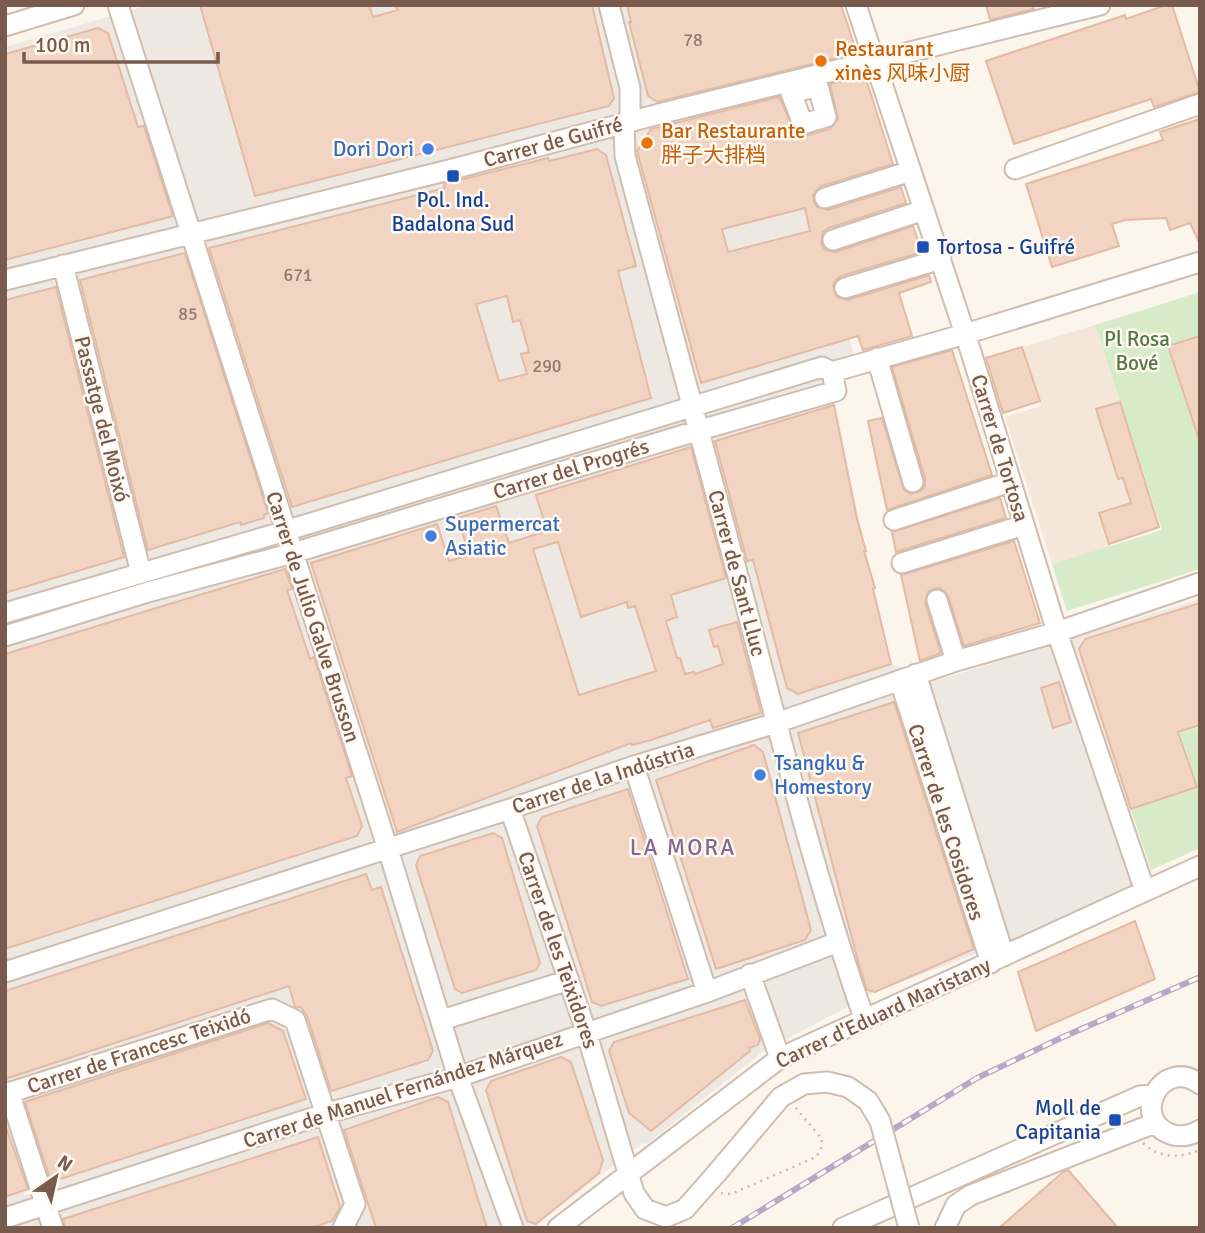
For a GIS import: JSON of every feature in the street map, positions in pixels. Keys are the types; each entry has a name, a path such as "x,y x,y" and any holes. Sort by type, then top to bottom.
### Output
{"street":[{"path":"5,26 74,5"},
{"name":"Carrer de Julio Galve Brusson","path":"118,5 388,848 458,1077 513,1228"},
{"name":"Carrer de Sant Lluc","path":"609,5 630,88 625,156 694,406 776,723 838,942 864,1018"},
{"name":"Carrer de Tortosa","path":"856,5 965,334 1056,632 1145,891"},
{"name":"Carrer de Guifré","path":"5,280 1100,5"},
{"path":"1015,169 1200,104"},
{"path":"825,198 911,171"},
{"path":"833,240 924,210"},
{"path":"845,288 940,259"},
{"name":"Carrer del Progrés","path":"5,613 821,367 832,372 1200,262"},
{"name":"Passatge del Moixó","path":"63,265 141,573"},
{"path":"877,358 913,482"},
{"name":"Carrer del Progrés","path":"5,636 836,391 832,372"},
{"path":"894,520 1010,481"},
{"path":"902,563 1024,525"},
{"name":"Carrer de la Indústria","path":"5,972 1200,583"},
{"path":"937,600 956,662"},
{"name":"Carrer de les Cosidores","path":"908,678 998,959"},
{"path":"634,766 707,992"},
{"name":"Carrer de les Teixidores","path":"510,809 586,1031 627,1173 634,1193 645,1209 666,1217 685,1209 718,1182 781,1097 804,1084 827,1082 848,1087 868,1101 880,1121 909,1228"},
{"name":"Carrer d'Eduard Maristany","path":"558,1228 780,1058 1200,866"},
{"name":"Carrer de Manuel Fernández Márquez","path":"5,1218 324,1114 458,1077 586,1031 707,992 838,942"},
{"path":"750,974 780,1058"},
{"path":"442,1020 569,980"},
{"name":"Carrer de Francesc Teixidó","path":"7,1093 272,1009 295,1020 324,1114"},
{"path":"1198,1135 1180,1136 1166,1132 1156,1123 1151,1109 1153,1095 1162,1083 1177,1077 1192,1078 1200,1084"},
{"path":"7,1093 54,1228"},
{"path":"843,1228 1140,1096 1153,1095"},
{"path":"324,1114 355,1203 343,1228"},
{"path":"945,1228 956,1205 971,1195 1156,1123"}],"path":[{"path":"718,1182 722,1195 731,1195 816,1157 821,1149 821,1139 787,1098"}],"shaded area":[{"path":"149,5 767,5 854,357 834,405 891,664 938,680 1200,599 1200,726 1179,733 1198,788 1117,814 1143,890 875,992 761,1053 647,1144 643,1143 532,1228 5,1228 5,47"},
{"path":"1095,325 1120,402 1096,410 1118,479 1123,478 1131,503 1099,513 1110,547 1052,564 1005,417 1041,406 1022,347"}],"green space":[{"name":"Pl Rosa Bové","path":"1200,292 1200,336 1168,346 1200,442 1200,569 1067,611 1052,564 1162,530 1095,325"},
{"path":"1200,727 1200,848 1151,870 1131,810 1198,788 1180,733"}],"building":[{"path":"200,5 369,5 373,17 398,10 394,5 592,5 614,98 609,106 255,196"},
{"path":"627,5 841,5 857,53 657,102 648,96"},
{"path":"986,5 1033,5 1034,9 990,20"},
{"path":"1172,5 1200,92 1154,107 1151,99 1014,144 986,61 1125,15 1126,19"},
{"path":"98,28 108,33 138,127 144,126 173,216 5,260 5,54"},
{"path":"862,77 866,79 893,164 821,186 813,195 817,207 828,210 901,187 906,203 829,228 823,232 821,243 825,250 836,252 913,226 922,252 841,276 833,286 837,297 848,300 929,275 931,282 899,293 912,336 863,350 858,336 701,383 637,151 651,129 779,97 796,134 806,136 830,129 838,119 830,84","holes":["805,208 810,231 728,252 722,229"]},
{"path":"1200,119 1200,244 1190,223 1170,230 1166,218 1125,220 1112,224 1119,246 1052,267 1026,184 1163,140 1160,132"},
{"path":"597,149 606,155 636,266 618,271 651,398 292,507 209,248 445,188 444,184 548,158 549,161","holes":["507,296 513,322 520,320 529,352 521,354 527,374 499,381 476,304"]},
{"path":"185,253 268,513 264,518 241,525 240,522 148,550 80,280"},
{"path":"56,287 124,557 5,593 5,300"},
{"path":"1200,336 1200,436 1198,436 1168,346"},
{"path":"1022,347 1040,401 1003,413 986,358"},
{"path":"952,350 992,475 887,510 868,421 882,418 904,490 911,494 921,491 925,486 925,479 892,367"},
{"path":"1120,402 1159,527 1109,544 1099,513 1131,503 1123,478 1118,479 1096,409"},
{"path":"834,405 891,664 798,694 787,688 753,560 747,561 715,441"},
{"path":"691,447 726,578 671,595 677,617 666,621 677,658 680,658 685,674 695,674 723,664 718,646 714,647 709,630 737,622 761,713 713,728 710,720 651,740 632,745 631,743 397,832 311,563 437,524 449,561 469,555 458,518 496,506 509,543 547,531 536,495","holes":["558,542 581,617 627,602 628,608 635,606 656,671 579,695 533,549"]},
{"path":"1000,498 1006,518 896,552 892,532"},
{"path":"1014,541 1040,623 964,646 948,596 940,588 933,589 928,592 925,603 941,653 920,661 901,575"},
{"path":"285,569 292,589 287,590 310,659 314,657 352,776 346,778 362,826 357,836 5,949 5,654"},
{"path":"1200,603 1200,725 1178,732 1197,787 1131,809 1079,649 1085,639"},
{"path":"1059,682 1071,722 1053,728 1041,688"},
{"path":"894,702 974,949 875,992 867,990 859,965 798,733"},
{"path":"754,745 763,752 811,930 805,940 716,969 656,780"},
{"path":"628,789 688,979 601,1006 592,1002 537,826 542,817"},
{"path":"493,833 502,838 540,963 536,970 462,993 455,989 416,865 420,856"},
{"path":"366,874 372,890 381,887 433,1051 428,1060 331,1091 307,1016 301,1007 295,1007 289,986 5,1079 5,991"},
{"path":"1135,921 1155,979 1036,1031 1018,972"},
{"path":"745,1000 760,1039 758,1045 749,1048 750,1051 651,1131 629,1113 609,1051 614,1042"},
{"path":"268,1023 283,1031 306,1099 51,1182 25,1102"},
{"path":"561,1057 571,1062 603,1160 599,1173 536,1224 527,1221 486,1090 491,1081"},
{"path":"438,1097 448,1102 487,1228 376,1228 344,1130"},
{"path":"5,1125 28,1189 5,1197"},
{"path":"318,1137 340,1207 332,1221 311,1228 65,1228 63,1219"},
{"path":"1068,1170 1118,1228 999,1228 1063,1172"}],"railway":[{"path":"732,1228 977,1078 1200,977"}],"place":[{"name":"Restaurant xinès 风味小厨","path":"821,61"},
{"name":"Bar Restaurante 胖子大排档","path":"647,143"},
{"name":"Dori Dori","path":"428,149"},
{"name":"Pol. Ind. Badalona Sud","path":"453,176"},
{"name":"Tortosa - Guifré","path":"923,247"},
{"name":"Supermercat Asiatic","path":"431,536"},
{"name":"Tsangku & Homestory","path":"760,775"},
{"name":"Moll de Capitania","path":"1115,1120"}],"district":[{"name":"LA MORA","path":"683,847"}]}
